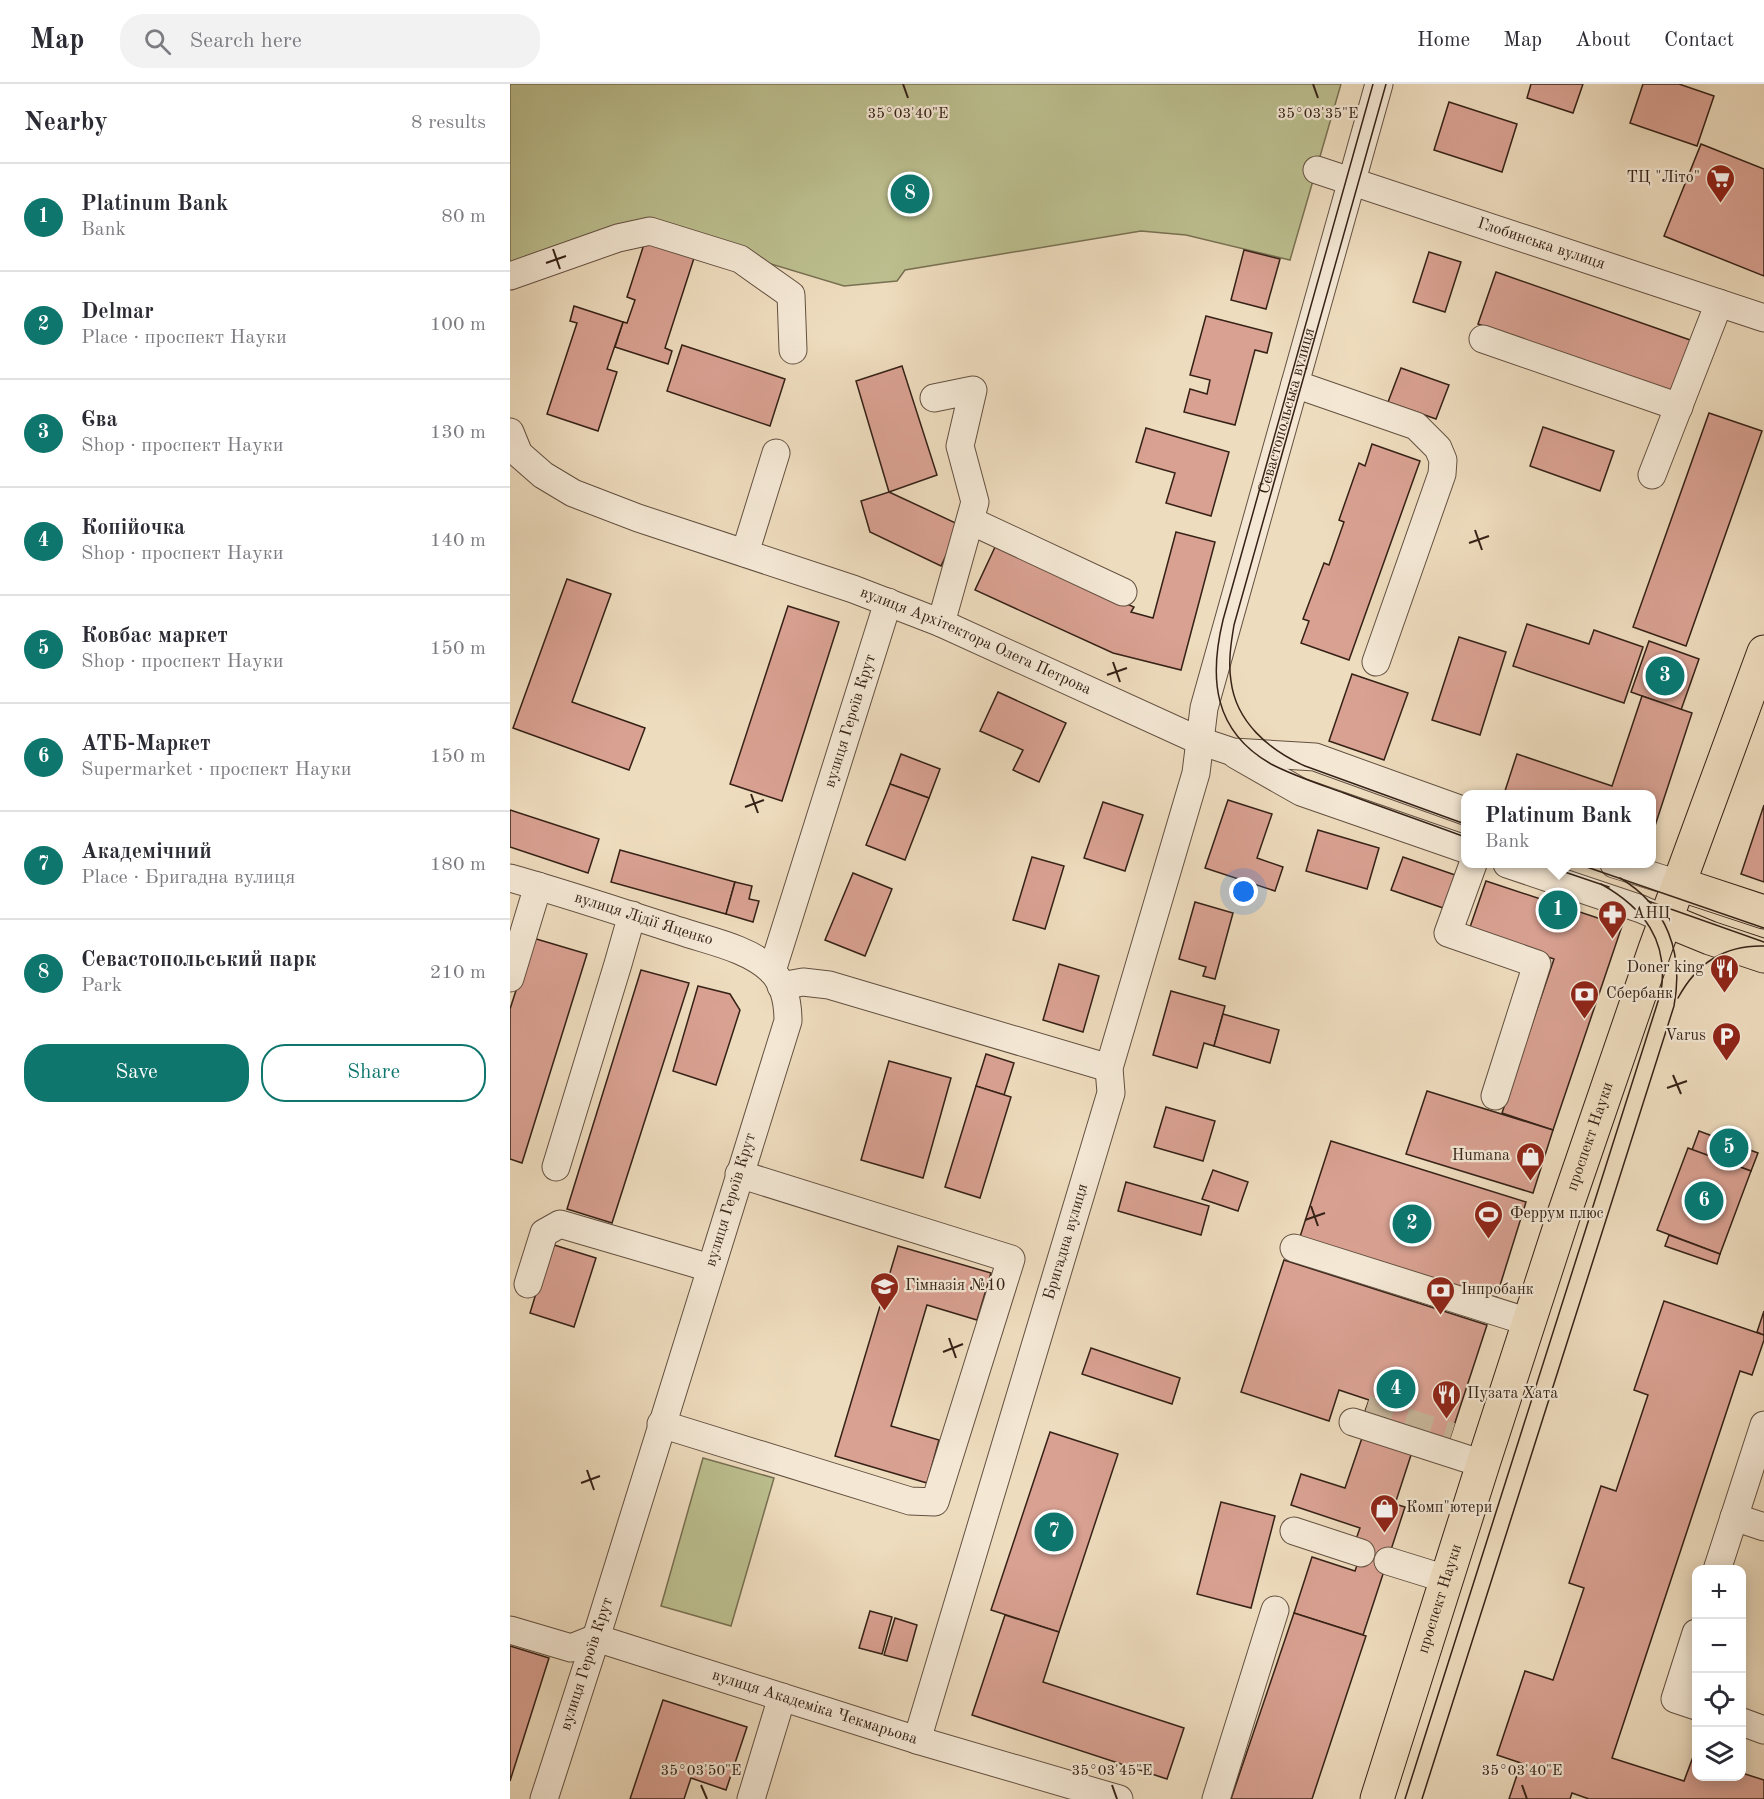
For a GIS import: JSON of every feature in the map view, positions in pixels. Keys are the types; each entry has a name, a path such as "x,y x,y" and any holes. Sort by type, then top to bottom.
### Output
{"main road":[{"name":"проспект Науки","path":"1377,1799 1485,1455 1563,1217 1679,884 1758,686 1764,652"},
{"path":"1679,884 1764,912"},
{"path":"1666,920 1764,956"}],"street":[{"name":"Севастопольська вулиця","path":"1200,741 1204,708 1380,84"},
{"name":"Глобинська вулиця","path":"1317,170 1764,318"},
{"path":"510,276 618,238 650,231 740,259 791,295 794,350"},
{"path":"1652,475 1719,303"},
{"path":"1483,339 1679,407"},
{"path":"1295,384 1416,426 1438,448 1443,460 1442,474 1376,662"},
{"path":"934,398 972,390 960,446 975,502 941,623"},
{"name":"вулиця Архітектора Олега Петрова","path":"510,432 519,454 543,475 573,493 639,518 888,602 941,623 1200,741 1233,752 1315,757 1461,810"},
{"path":"745,553 776,453"},
{"path":"971,521 1124,592"},
{"name":"вулиця Героїв Крут","path":"544,1799 788,1020 788,1003 777,978 888,602"},
{"name":"Бригадна вулиця","path":"917,1740 1111,1093 1110,1068 1196,773 1200,741"},
{"path":"1233,752 1301,792 1461,848"},
{"path":"1472,868 1448,933 1537,964 1495,1096"},
{"path":"1519,868 1641,909 1666,920"},
{"path":"1627,868 1679,884"},
{"name":"вулиця Лідії Яценко","path":"510,878 632,915 753,956 777,978"},
{"path":"510,978 538,886"},
{"path":"556,1167 632,915"},
{"path":"777,978 829,985 1110,1068"},
{"path":"662,1424 910,1502 935,1502 1008,1270 1011,1259 739,1174"},
{"path":"528,1284 544,1233 560,1224 710,1268"},
{"path":"1294,1248 1529,1322"},
{"path":"1356,1412 1485,1455"},
{"path":"1718,1565 1764,1425"},
{"path":"1451,1436 1485,1455"},
{"path":"1734,1517 1764,1527"},
{"path":"1294,1531 1361,1553"},
{"path":"1388,1561 1446,1579"},
{"path":"1216,1799 1275,1610"},
{"path":"510,1630 571,1648 596,1638"},
{"name":"вулиця Академіка Чекмарьова","path":"596,1638 917,1740 1119,1799"},
{"path":"1692,1646 1675,1699 1692,1705"},
{"path":"751,1799 782,1697"},
{"path":"1746,1723 1764,1730"}],"green space":[{"path":"510,84 1341,84 1290,260 1186,235 1141,231 905,270 897,281 844,286 751,258 653,218 510,267"},
{"path":"703,1458 774,1478 731,1626 661,1606"}],"building":[{"path":"1531,84 1583,84 1573,113 1527,98"},
{"path":"1643,84 1679,84 1714,96 1697,146 1630,123"},
{"path":"1449,102 1517,124 1502,172 1434,150"},
{"name":"ТЦ \"Літо\"","path":"1701,144 1764,169 1764,276 1664,236"},
{"path":"646,238 695,255 665,348 672,351 668,364 615,347 623,322 627,323 635,300 627,297"},
{"path":"1244,250 1280,259 1266,309 1231,300"},
{"path":"1429,252 1461,262 1445,312 1413,302"},
{"path":"1496,272 1693,341 1675,393 1478,324"},
{"path":"574,306 623,322 607,369 617,372 598,431 547,414 577,323 570,321"},
{"path":"1206,316 1272,333 1267,353 1255,350 1235,425 1184,412 1190,389 1207,394 1210,380 1190,375"},
{"path":"682,345 785,379 770,426 667,391"},
{"path":"902,366 937,475 889,492 856,381"},
{"path":"1401,368 1449,385 1436,419 1388,402"},
{"path":"1709,413 1762,431 1686,646 1633,627"},
{"path":"1543,427 1614,451 1600,491 1530,466"},
{"path":"1146,428 1229,452 1211,516 1166,503 1175,473 1136,462"},
{"path":"1372,444 1420,461 1349,660 1301,643 1309,621 1303,619 1324,563 1329,565 1344,522 1339,520 1359,463 1365,466"},
{"path":"889,492 960,525 941,566 870,532 861,501"},
{"path":"1176,532 1215,542 1181,670 1113,653 975,590 996,545 1134,607 1131,612 1153,618"},
{"path":"567,579 611,594 572,702 645,728 629,770 513,728"},
{"path":"788,606 839,622 782,801 730,784"},
{"path":"1527,624 1589,644 1594,630 1643,647 1624,703 1513,666"},
{"path":"1459,637 1506,652 1480,735 1432,720"},
{"path":"1649,641 1699,659 1681,710 1631,692"},
{"path":"1352,674 1408,693 1384,760 1329,741"},
{"path":"998,692 1066,723 1039,782 1013,770 1023,750 980,731"},
{"path":"1642,696 1692,713 1656,823 1656,790 1505,790 1517,754 1612,786"},
{"path":"901,754 940,769 929,798 890,784"},
{"path":"890,784 929,798 905,860 866,845"},
{"path":"1228,800 1272,814 1257,858 1283,867 1275,891 1205,868"},
{"path":"1103,802 1143,815 1125,871 1084,858"},
{"path":"1764,805 1764,882 1741,874"},
{"path":"510,810 599,839 588,873 510,847"},
{"path":"1318,830 1379,848 1367,889 1306,871"},
{"path":"620,850 735,882 726,914 611,882"},
{"path":"1032,857 1064,866 1045,929 1013,920"},
{"path":"1403,857 1458,876 1446,909 1391,890"},
{"path":"853,873 892,889 865,956 825,940"},
{"path":"1486,881 1622,926 1553,1130 1502,1113 1554,959 1469,930"},
{"path":"735,882 752,886 749,899 759,901 753,922 726,914"},
{"path":"1195,902 1233,913 1215,979 1203,976 1206,967 1179,959"},
{"path":"533,938 587,954 522,1163 510,1159 510,1009"},
{"path":"1059,964 1099,976 1083,1032 1043,1020"},
{"path":"641,970 689,983 612,1223 567,1209"},
{"path":"698,986 730,994 740,1010 716,1085 673,1071"},
{"path":"1171,991 1225,1006 1214,1046 1204,1043 1197,1068 1153,1055"},
{"path":"1223,1014 1279,1030 1270,1063 1214,1046"},
{"path":"986,1054 1014,1063 1004,1095 976,1086"},
{"path":"889,1061 951,1078 923,1178 861,1160"},
{"path":"976,1086 1011,1097 980,1198 945,1187"},
{"path":"1427,1091 1553,1130 1533,1193 1406,1154"},
{"path":"1166,1107 1215,1121 1203,1161 1154,1147"},
{"path":"1699,1131 1758,1153 1751,1171 1692,1150"},
{"path":"1331,1141 1526,1202 1493,1308 1297,1246"},
{"path":"1688,1148 1751,1171 1720,1254 1657,1230"},
{"path":"1213,1170 1248,1182 1238,1211 1202,1199"},
{"path":"1126,1182 1209,1206 1201,1235 1118,1211"},
{"path":"1669,1235 1720,1254 1717,1264 1665,1246"},
{"path":"551,1244 596,1258 574,1327 530,1313"},
{"path":"898,1246 991,1273 977,1320 927,1305 891,1426 939,1440 927,1483 835,1456"},
{"path":"1284,1260 1487,1325 1448,1444 1363,1417 1369,1400 1339,1390 1329,1421 1241,1392"},
{"path":"1664,1301 1764,1335 1752,1375 1740,1371 1612,1758 1684,1781 1692,1760 1692,1781 1746,1781 1746,1774 1764,1780 1764,1799 1589,1799 1572,1793 1570,1799 1509,1799 1521,1763 1497,1755 1525,1671 1553,1680 1584,1588 1569,1583 1601,1486 1616,1491 1648,1395 1634,1390"},
{"path":"1764,1311 1764,1335 1757,1332"},
{"path":"1091,1348 1180,1378 1172,1404 1082,1374"},
{"path":"1050,1432 1118,1454 1059,1632 991,1610"},
{"path":"1363,1435 1412,1452 1395,1504 1405,1507 1363,1635 1294,1613 1312,1557 1355,1571 1364,1545 1355,1542 1360,1528 1291,1505 1301,1474 1345,1488"},
{"path":"1221,1502 1275,1516 1251,1608 1197,1594"},
{"path":"870,1611 892,1617 882,1654 859,1648"},
{"path":"1294,1613 1366,1636 1312,1799 1231,1799"},
{"path":"1005,1615 1059,1632 1043,1682 1184,1728 1167,1779 972,1715"},
{"path":"895,1618 917,1625 907,1661 884,1655"},
{"path":"510,1646 549,1658 510,1781"},
{"path":"663,1700 747,1727 726,1790 691,1778 684,1799 630,1799"}],"tunnel":[{"path":"1366,1409 1451,1436"}],"tram line":[{"path":"1373,84 1223,620 1216,662 1217,682 1220,701 1237,736 1252,751 1271,764 1307,780 1461,836"},
{"path":"1386,84 1234,625 1230,674 1234,696 1247,722 1256,733 1279,752 1305,766 1461,823"},
{"path":"1553,868 1609,887"},
{"path":"1590,868 1764,928"},
{"path":"1422,1799 1674,1006 1676,968 1674,950 1668,933 1650,902 1620,878"},
{"path":"1405,1799 1661,992 1661,957 1650,928 1630,904 1601,884"},
{"path":"1648,901 1764,942"},
{"path":"1678,998 1694,975 1713,958 1736,949 1764,946"}],"place":[{"name":"Севастопольський парк","path":"910,194"},
{"name":"ТЦ \"Літо\"","path":"1721,204"},
{"name":"Єва","path":"1665,676"},
{"name":"Platinum Bank","path":"1558,910"},
{"name":"АНЦ","path":"1612,940"},
{"name":"Doner king","path":"1725,994"},
{"name":"Сбербанк","path":"1585,1020"},
{"name":"Varus","path":"1727,1062"},
{"name":"Ковбас маркет","path":"1729,1148"},
{"name":"Humana","path":"1531,1182"},
{"name":"АТБ-Маркет","path":"1704,1201"},
{"name":"Delmar","path":"1412,1224"},
{"name":"Феррум плюс","path":"1489,1240"},
{"name":"Гімназія №10","path":"884,1312"},
{"name":"Інпробанк","path":"1440,1316"},
{"name":"Копійочка","path":"1396,1389"},
{"name":"Пузата Хата","path":"1446,1420"},
{"name":"Академічний","path":"1054,1532"},
{"name":"Комп\"ютери","path":"1385,1534"}]}
